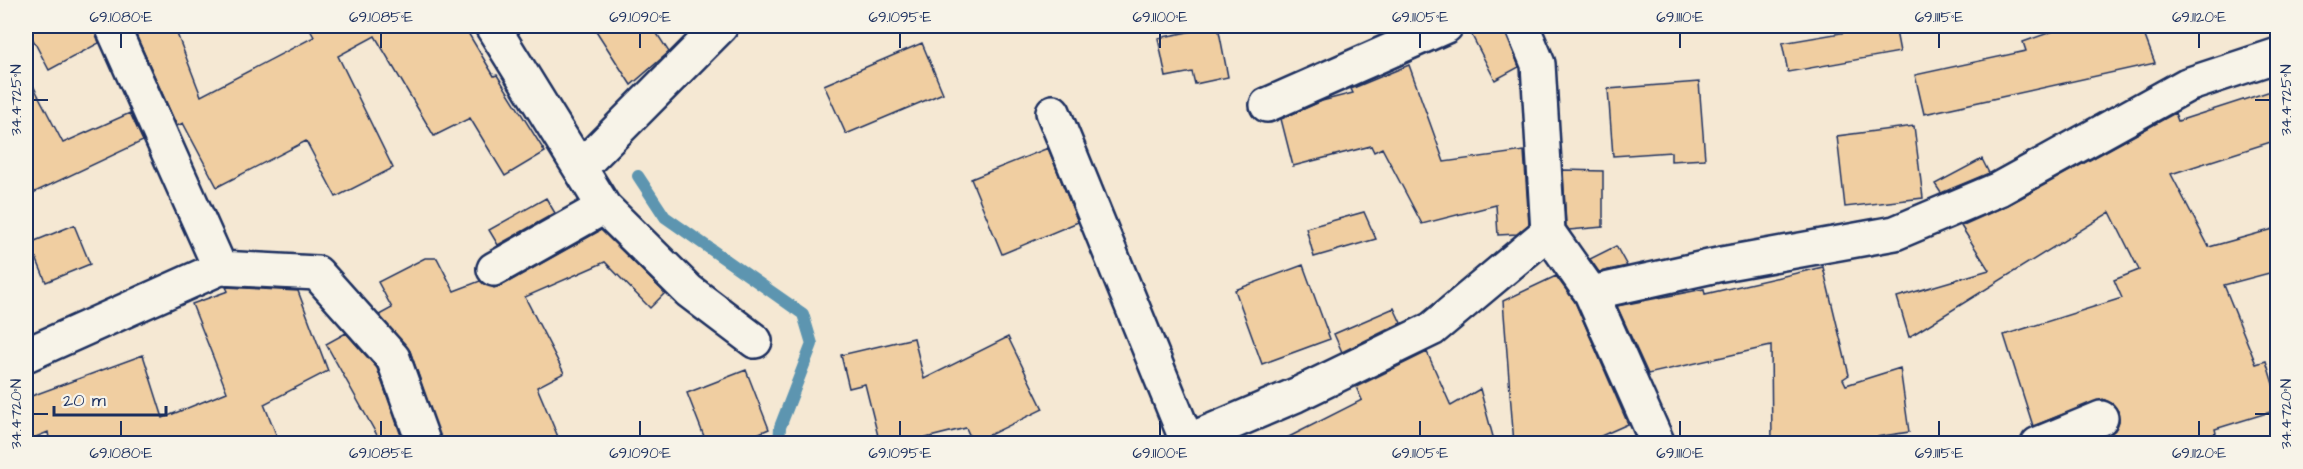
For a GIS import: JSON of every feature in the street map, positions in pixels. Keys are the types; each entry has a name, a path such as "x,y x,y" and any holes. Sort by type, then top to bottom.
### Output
{"street":[{"path":"112,26 220,268"},
{"path":"492,26 604,207 689,291 755,341"},
{"path":"580,168 721,26"},
{"path":"1267,105 1446,26"},
{"path":"1522,26 1538,64 1548,232 1591,293 1658,444"},
{"path":"1591,293 1722,264 1895,233 1999,189 2187,85 2277,55"},
{"path":"1053,112 1184,442 1296,395 1432,329 1548,232"},
{"path":"494,269 604,207"},
{"path":"26,355 220,268 317,273 393,358 424,444"},
{"path":"2038,444 2102,418"}],"building":[{"path":"26,26 94,26 99,43 49,70"},
{"path":"132,26 174,26 201,96 314,37 308,26 464,26 494,76 497,75 545,152 505,176 470,118 434,136 375,36 338,56 393,168 336,197 306,141 217,187 183,123 177,126"},
{"path":"593,26 652,26 669,52 631,85"},
{"path":"1218,26 1228,77 1195,84 1192,72 1166,77 1158,38"},
{"path":"1467,26 1504,26 1519,67 1495,80"},
{"path":"1882,26 1895,26 1900,52 1788,72 1782,43"},
{"path":"2068,26 2141,26 2155,63 1924,114 1915,75 2026,51 2023,42"},
{"path":"922,43 943,93 846,134 824,85"},
{"path":"1409,65 1444,162 1524,151 1529,224 1517,234 1498,235 1496,205 1422,224 1382,148 1374,152 1371,146 1293,166 1281,119 1322,101 1353,93 1351,89"},
{"path":"26,72 63,143 130,113 143,141 33,193 26,176"},
{"path":"1699,82 1705,159 1671,161 1671,152 1613,156 1608,89"},
{"path":"2277,89 2277,140 2171,174 2209,247 2277,228 2277,271 2224,285 2256,364 2266,361 2277,397 2277,410 2215,429 2216,433 2191,444 2088,444 2109,435 2115,430 2119,421 2118,411 2113,404 2103,399 2033,426 2004,335 2122,298 2114,280 2139,270 2110,212 1909,337 1897,297 1989,270 1961,226 2008,205 2175,113 2178,121"},
{"path":"1914,126 1923,198 1845,207 1837,136"},
{"path":"1048,148 1078,222 1002,254 971,179"},
{"path":"1982,159 1989,173 1941,193 1935,184"},
{"path":"1563,170 1603,171 1603,227 1569,230 1566,226"},
{"path":"546,198 555,213 498,245 489,230"},
{"path":"1364,212 1376,239 1314,257 1306,228"},
{"path":"74,225 90,264 46,282 30,243"},
{"path":"601,230 665,293 650,308 605,262 525,297 564,373 537,387 561,444 442,444 410,351 379,315 392,308 378,282 425,258 437,258 454,291 480,281 494,288"},
{"path":"1616,246 1627,266 1599,272 1590,259"},
{"path":"1303,265 1330,339 1262,364 1235,290"},
{"path":"1823,267 1849,375 1843,379 1846,385 1900,368 1909,432 1830,444 1772,444 1771,346 1648,374 1617,306 1704,289 1705,294"},
{"path":"1556,276 1575,302 1628,424 1583,444 1514,444 1503,301"},
{"path":"226,287 298,291 328,371 264,404 280,444 50,444 48,432 26,441 26,398 143,355 163,418 227,392 192,304 228,291"},
{"path":"1394,308 1401,323 1342,352 1334,334"},
{"path":"346,333 377,368 404,444 382,444 326,344"},
{"path":"1008,337 1043,409 973,443 966,428 902,444 880,444 865,384 849,388 841,355 914,338 924,379"},
{"path":"1427,352 1451,406 1480,389 1495,444 1275,444 1362,400 1356,387"},
{"path":"746,370 769,429 733,444 707,444 687,393"}],"waterway":[{"path":"638,176 665,217 803,314 812,344 780,427 779,444"}]}
